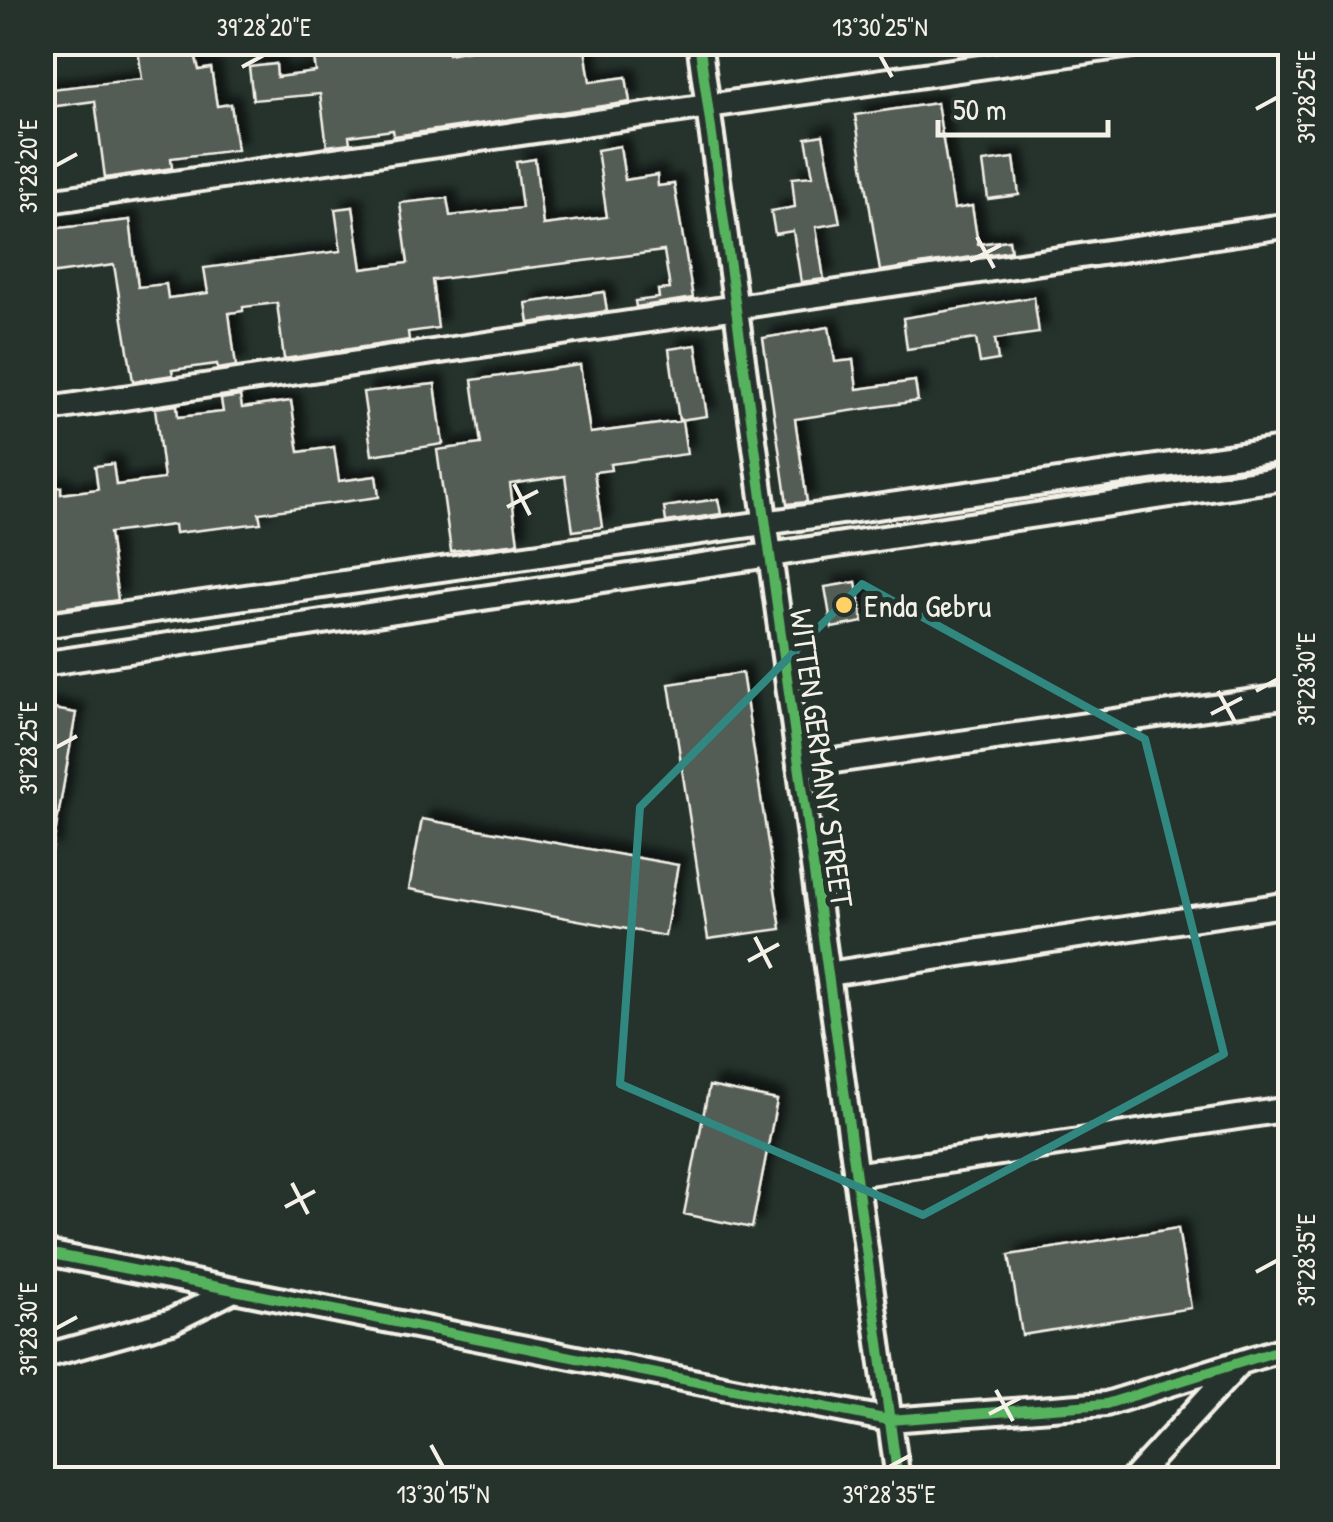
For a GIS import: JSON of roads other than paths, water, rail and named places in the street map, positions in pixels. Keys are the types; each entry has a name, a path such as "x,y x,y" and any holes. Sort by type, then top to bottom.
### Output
{"street":[{"name":"WITTEN GERMANY STREET","path":"699,42 898,1480"},
{"path":"42,202 1152,42"},
{"path":"42,410 1290,225"},
{"path":"42,626 1290,448"},
{"path":"42,664 1290,477"},
{"path":"251,596 253,632"},
{"path":"799,766 1290,696"},
{"path":"828,974 1290,904"},
{"path":"854,1175 1290,1109"},
{"path":"42,1252 889,1420 1106,1404 1290,1347"},
{"path":"42,1357 172,1320 234,1290"},
{"path":"1132,1480 1239,1364"}],"place":[{"name":"Enda Gebru","path":"844,605"}]}
